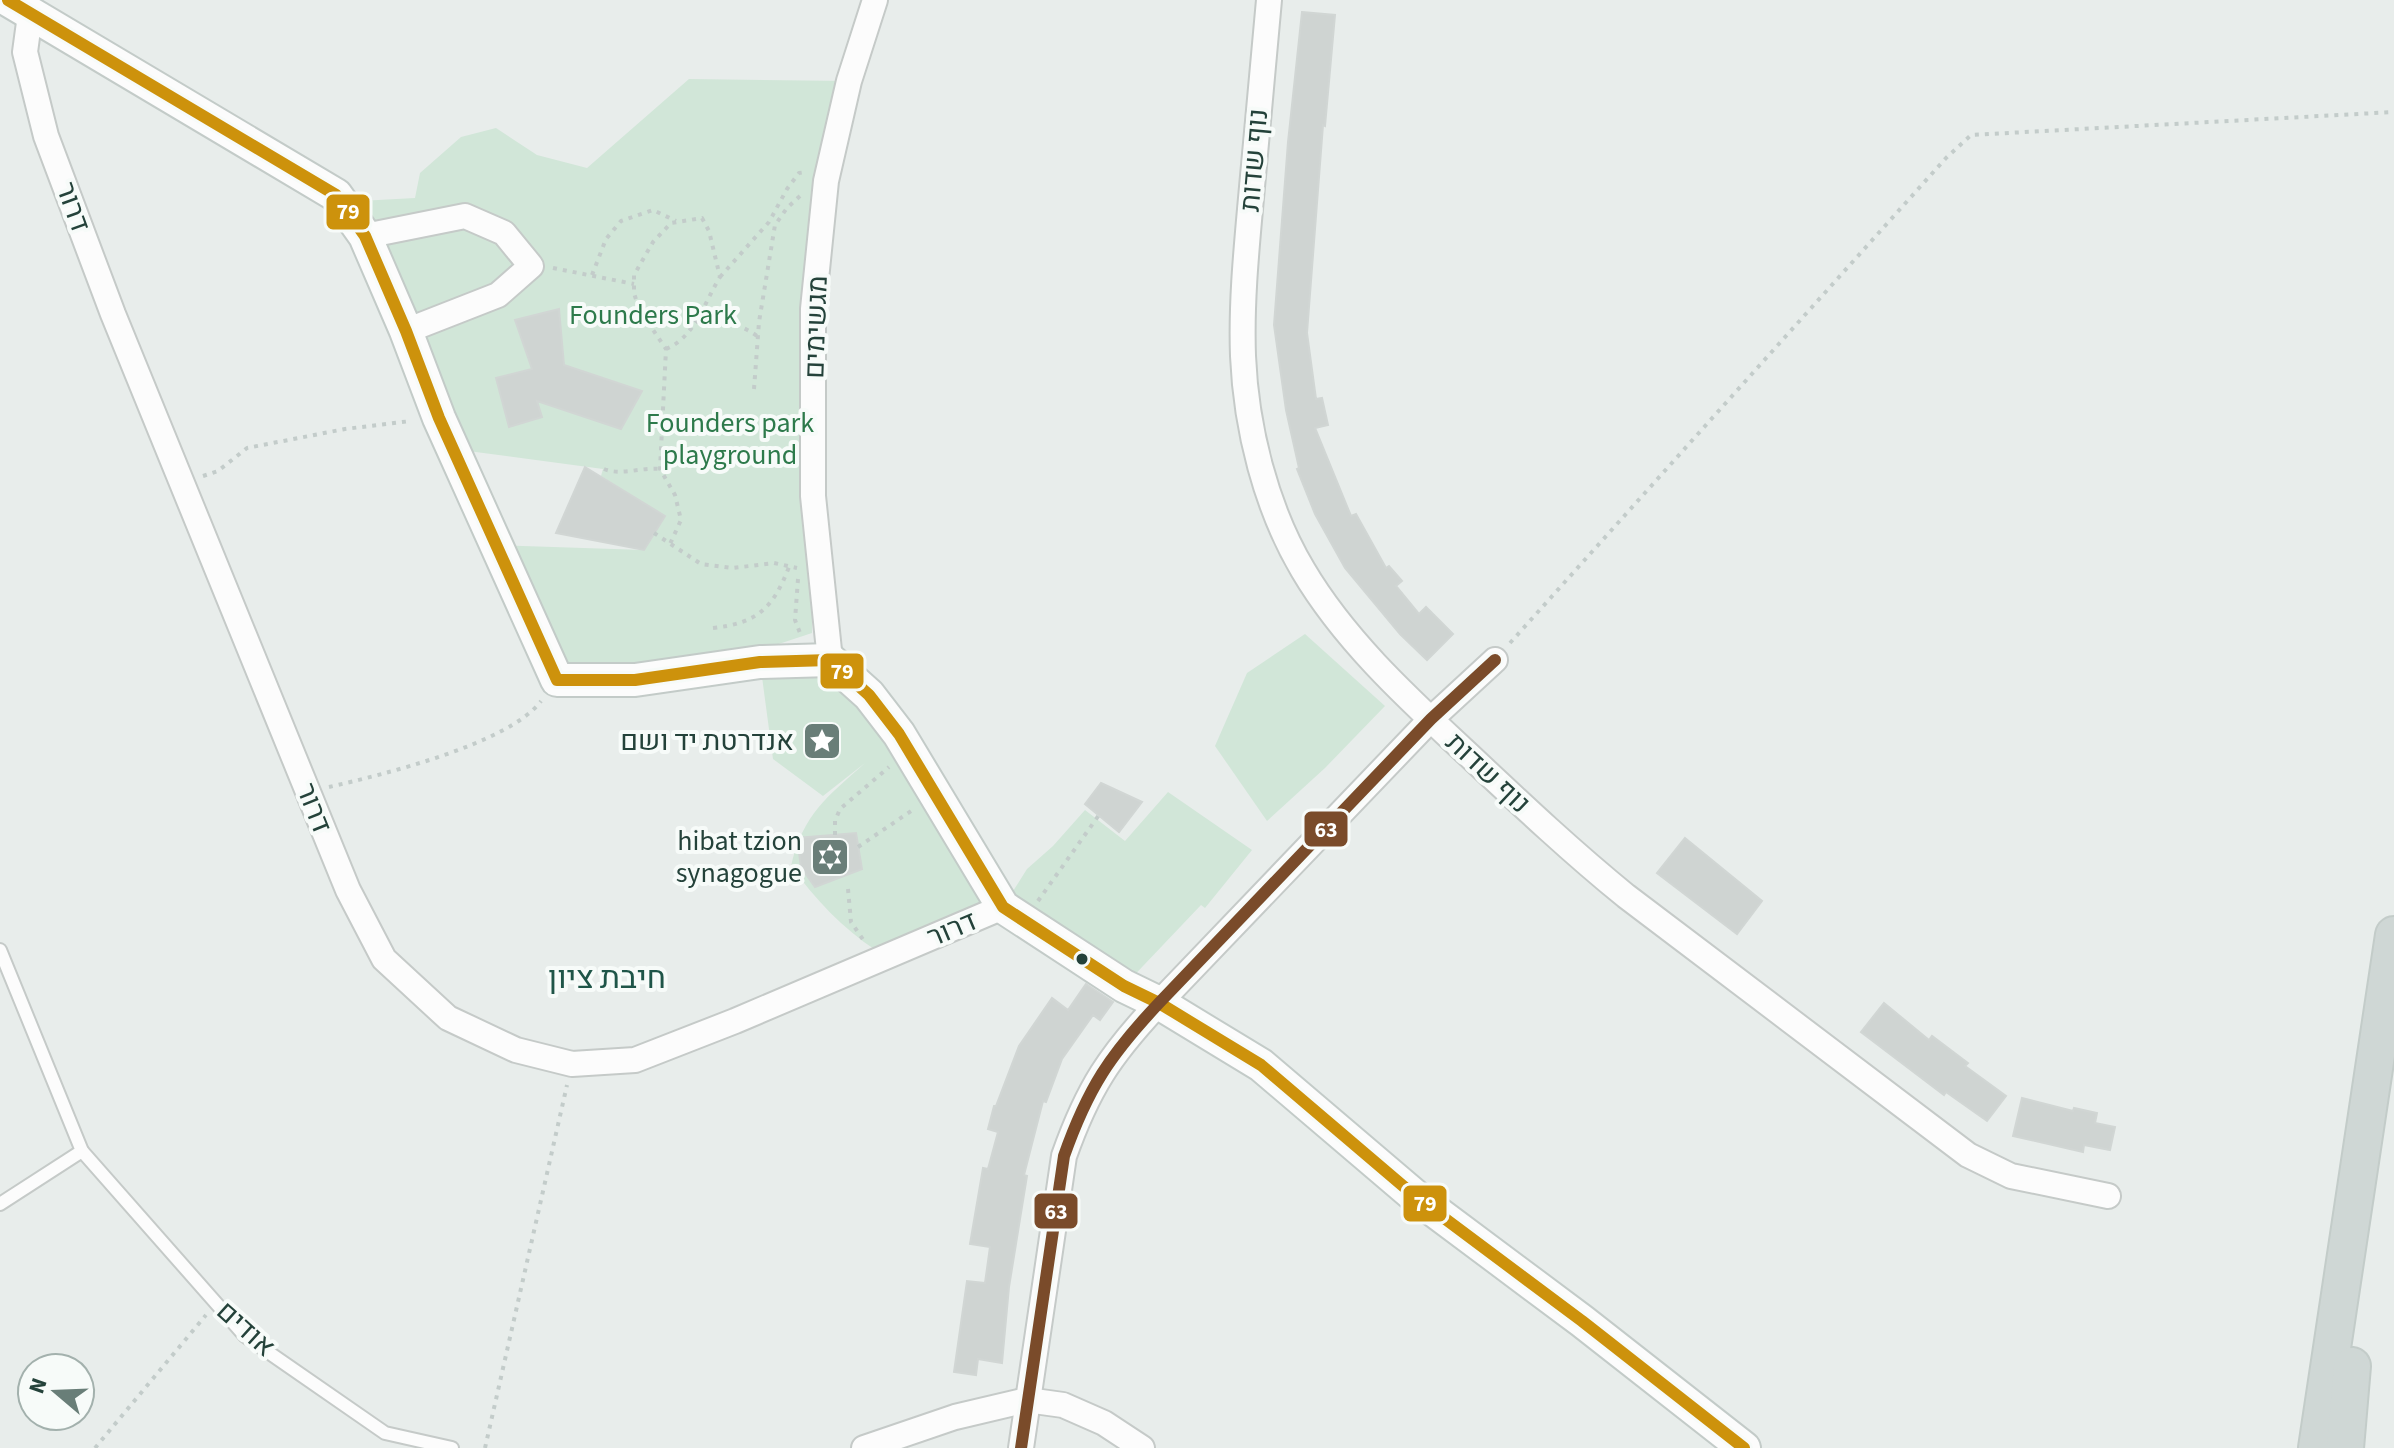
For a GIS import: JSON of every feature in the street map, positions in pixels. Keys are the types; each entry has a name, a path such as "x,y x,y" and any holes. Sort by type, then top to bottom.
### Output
{"main road":[{"path":"2317,1448 2394,935"},
{"path":"2345,1448 2352,1382 2354,1209"}],"street":[{"name":"מגשימים","path":"830,660 813,496 813,309 826,181 849,81 875,0"},
{"name":"נוף שדות","path":"1269,0 1242,292 1247,405 1278,519 1303,570 1338,621 1389,679 1606,880 1968,1155 2011,1176 2108,1196"},
{"path":"10,6 336,195 365,236 439,418 557,680 635,680 760,662 830,660 869,695 910,751 1013,914 1124,986 1159,1003 1261,1065 1416,1197 1582,1321 1744,1448"},
{"name":"דרור","path":"10,6 46,136 113,314 348,890 384,959 448,1018 516,1050 572,1064 635,1060 883,958 1013,914"},
{"path":"365,236 465,216 504,233 531,266 498,295 406,331"},
{"path":"1021,1448 1064,1156 1078,1116 1099,1075 1126,1038 1159,1003 1431,719 1495,660"},
{"path":"864,1448 955,1417 1027,1400 1063,1405 1104,1423 1142,1448"}],"lane":[{"name":"אודים","path":"0,950 82,1151 245,1336 385,1433 452,1448"},
{"path":"0,1204 82,1151"}],"path":[{"path":"1495,660 1946,158 1971,135 2394,112"},
{"path":"666,349 679,344 696,322 720,277 769,222 799,173 810,172 826,181"},
{"path":"754,389 757,336 775,225 806,190 816,182 826,181"},
{"path":"592,275 606,239 621,221 653,210 678,222"},
{"path":"670,544 681,520 680,507 660,469 666,349 639,309 634,275 647,251 671,223 702,218 709,231 720,277"},
{"path":"572,271 634,284"},
{"path":"696,322 706,319 719,321 757,336"},
{"path":"182,484 218,471 247,448 345,429 439,418"},
{"path":"604,469 613,473 660,469"},
{"path":"654,533 701,564 733,568 774,563 801,569 795,602 795,620 801,637"},
{"path":"713,628 751,621 775,597 789,567"},
{"path":"308,793 397,770 496,734 536,708 557,680"},
{"path":"835,835 835,821 840,809 910,751"},
{"path":"858,847 936,794"},
{"path":"1013,914 1099,815"},
{"path":"848,889 851,922 864,942 883,958"},
{"path":"485,1448 572,1064"},
{"path":"95,1448 216,1303"}],"green space":[{"name":"Founders Park","path":"689,79 849,81 813,350 812,633 687,674 557,680 495,545 644,550 665,516 601,476 603,469 453,449 341,202 415,198 420,173 461,137 496,128 537,155 587,168"},
{"path":"1305,634 1385,706 1325,768 1267,821 1215,746 1247,673"},
{"path":"830,660 899,734 993,912 877,951 830,913 791,866 802,833 818,808 865,763 823,796 773,759 760,662"},
{"path":"1168,792 1252,850 1205,908 1201,905 1124,986 1003,907 1027,869 1053,846 1085,810 1125,841"}],"building":[{"path":"1302,12 1335,15 1307,333 1316,399 1322,398 1328,425 1315,428 1351,516 1356,514 1386,568 1389,566 1402,581 1396,586 1419,614 1426,607 1453,634 1427,660 1400,634 1345,568 1315,514 1297,469 1274,325"},
{"path":"559,309 564,365 642,391 621,429 537,401 542,417 509,427 496,378 532,369 515,320"},
{"path":"585,467 665,516 644,550 556,533"},
{"path":"1101,783 1142,802 1119,832 1085,804"},
{"name":"hibat tzion synagogue","path":"856,833 862,869 815,887 801,867 797,838"},
{"path":"1685,838 1762,901 1737,934 1657,873"},
{"path":"1086,984 1113,1002 1100,1020 1093,1015 1062,1059 1046,1102 1043,1101 1024,1175 1027,1176 1009,1287 1002,1363 978,1359 976,1375 954,1372 967,1281 985,1283 990,1247 970,1244 983,1168 988,1169 998,1132 988,1129 994,1106 1019,1046 1052,998 1068,1010"},
{"path":"1884,1003 1929,1040 1932,1036 1968,1063 1965,1066 2006,1096 1987,1121 1946,1092 1944,1095 1861,1032"},
{"path":"2022,1098 2073,1111 2074,1108 2097,1113 2095,1123 2115,1127 2110,1150 2084,1145 2083,1152 2013,1136"}],"transit line":[{"name":"79","path":"8,0 336,195 365,236 439,418 557,680 635,680 760,662 830,660 869,695 899,734 1003,907 1124,986 1159,1003 1261,1065 1416,1197 1582,1321 1744,1448"},
{"name":"63","path":"1021,1448 1064,1156 1082,1111 1102,1074 1127,1039 1159,1003 1431,719 1495,660"}],"place":[{"name":"אנדרטת יד ושם","path":"822,741"},
{"name":"hibat tzion synagogue","path":"830,857"}],"district":[{"name":"חיבת ציון","path":"607,978"}],"park label":[{"name":"Founders park playground","path":"730,439"}]}
